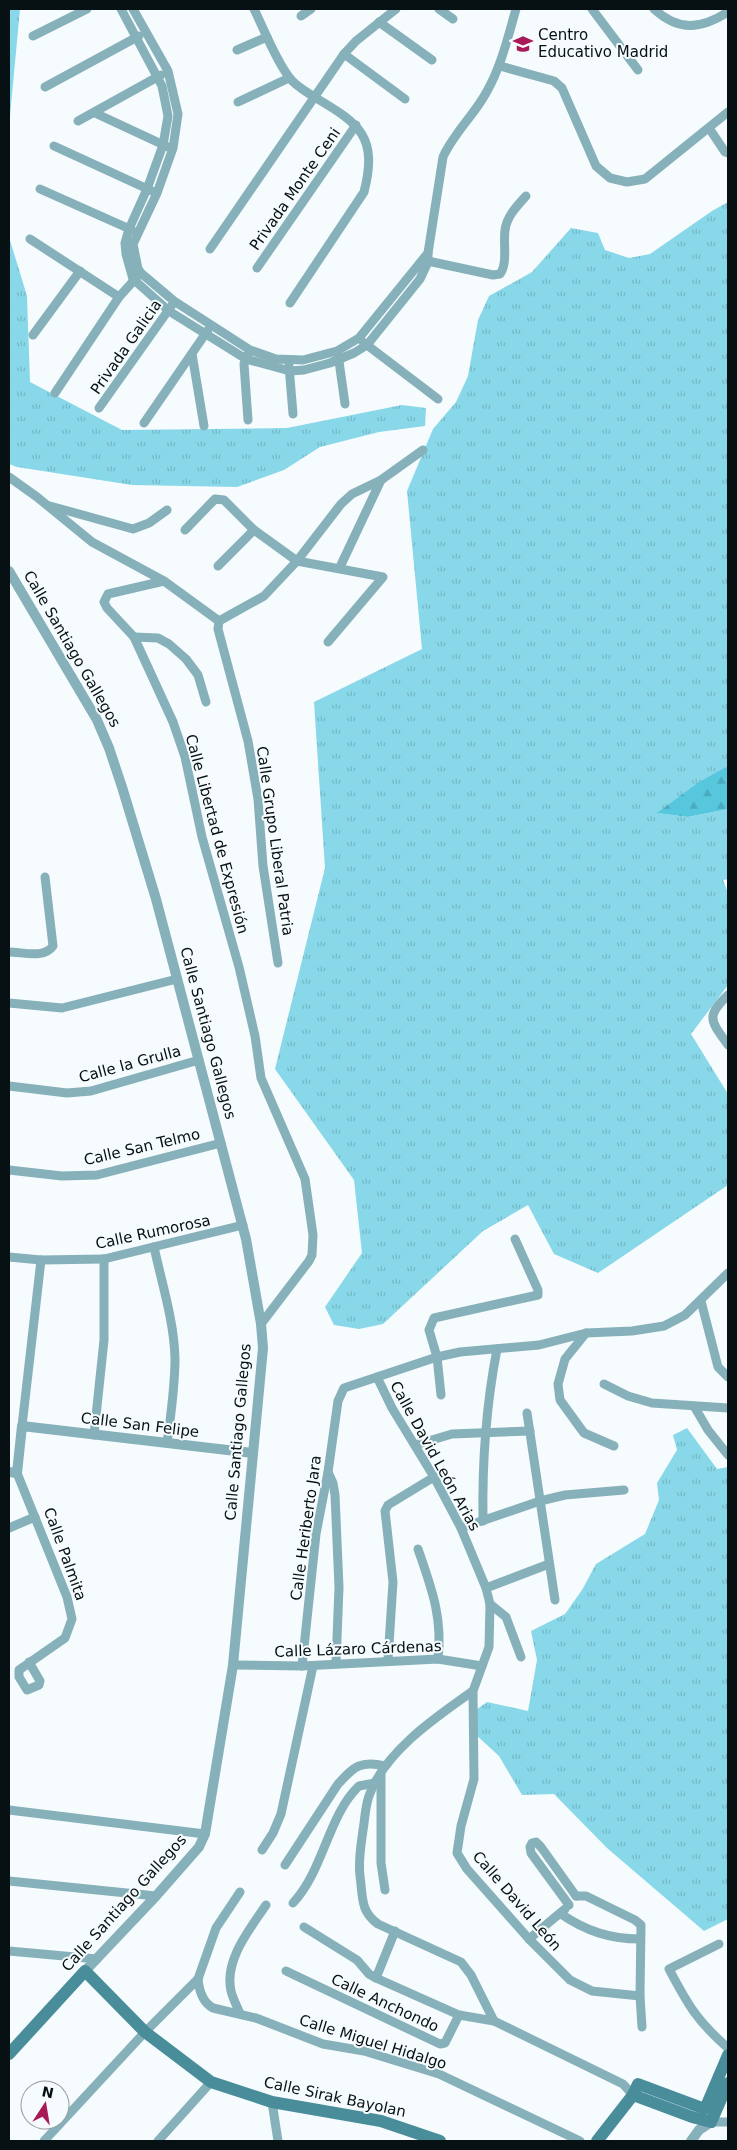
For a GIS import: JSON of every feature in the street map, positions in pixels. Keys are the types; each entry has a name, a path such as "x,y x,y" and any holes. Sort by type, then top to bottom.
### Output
{"main road":[{"name":"Calle Sirak Bayolan","path":"85,1971 145,2032 211,2082 272,2102 381,2121 440,2141"},
{"name":"Calle Santiago Gallegos","path":"9,2054 85,1971"},
{"path":"712,2119 728,2055"},
{"path":"712,2119 728,2083"},
{"path":"597,2141 635,2090 712,2119"}],"street":[{"path":"33,36 87,9"},
{"path":"121,9 162,86 168,116 163,145 133,231 138,269 142,274 174,300 250,350 289,361 339,355 358,338 426,258"},
{"path":"133,9 168,71 178,114 173,148 156,193 125,243 129,269 133,279 169,310 246,359 290,371 304,370 367,345 420,279 426,258 443,157 448,146 486,93 500,66 516,9"},
{"path":"254,9 289,78 356,125 363,134 368,155 369,174 364,192 290,303"},
{"path":"301,16 311,9"},
{"path":"210,249 344,54 356,41 396,9"},
{"path":"439,9 453,19"},
{"path":"592,9 638,70"},
{"path":"654,9 670,22 690,26 720,17 728,12"},
{"path":"379,22 432,60"},
{"path":"45,86 146,32"},
{"path":"237,50 267,37"},
{"path":"344,54 405,99"},
{"path":"500,66 554,81 562,88 596,166 610,178 627,182 645,179 728,112"},
{"path":"78,121 168,71"},
{"path":"238,102 289,78"},
{"path":"95,113 173,148"},
{"name":"Privada Monte Ceni","path":"257,268 356,125"},
{"path":"709,128 728,154"},
{"path":"54,146 156,193"},
{"path":"40,189 133,231"},
{"path":"426,258 493,275 500,274 503,267 505,229 509,216 526,196"},
{"path":"30,239 119,297"},
{"path":"34,335 80,271"},
{"path":"55,393 119,297 133,279 142,274"},
{"name":"Privada Galicia","path":"99,408 169,310 174,300"},
{"path":"144,423 211,326"},
{"path":"358,338 438,399"},
{"path":"248,420 244,364 250,350"},
{"path":"192,354 204,426"},
{"path":"339,355 345,404"},
{"path":"289,361 294,414"},
{"path":"9,477 48,505 100,548 164,581 218,621 264,596 297,561 341,504 364,487 381,480 423,450"},
{"path":"340,567 381,480"},
{"path":"185,530 215,499 220,499 224,500 254,530 297,561 340,567 383,577 328,642"},
{"path":"48,505 133,529 149,523 166,510"},
{"path":"218,566 254,530"},
{"name":"Calle Santiago Gallegos","path":"9,571 97,720 109,748 156,899 243,1225 261,1324 263,1348 233,1665 205,1834 199,1847 156,1896 85,1971"},
{"name":"Calle Libertad de Expresión","path":"164,581 108,594 105,598 107,608 134,637 173,722 186,757 202,838 239,967 255,1036 262,1078 305,1178 314,1235 310,1261 261,1324"},
{"name":"Calle Grupo Liberal Patria","path":"218,621 218,629 248,741 258,799 263,866 278,963"},
{"path":"134,637 158,638 169,644 186,659 198,675 206,702"},
{"path":"9,952 43,954 53,946 45,877"},
{"path":"9,1002 62,1008 178,979"},
{"path":"727,1042 714,1025 712,1018 713,1011 728,995"},
{"name":"Calle la Grulla","path":"9,1086 67,1093 85,1092 199,1060"},
{"name":"Calle San Telmo","path":"9,1170 62,1176 97,1175 221,1142"},
{"name":"Calle Rumorosa","path":"9,1256 41,1260 104,1259 243,1225"},
{"path":"441,1396 437,1357 429,1330 434,1318 538,1295 538,1290 515,1239"},
{"path":"154,1248 171,1325 175,1358 173,1404 167,1443"},
{"path":"94,1435 104,1340 104,1259"},
{"path":"13,1472 22,1426 41,1260"},
{"path":"377,1377 437,1357 480,1349 539,1345 586,1333 632,1331 664,1326 686,1315 728,1273"},
{"path":"701,1301 718,1367 728,1377"},
{"path":"586,1333 565,1359 558,1384 560,1400 584,1433 614,1446"},
{"path":"483,1521 482,1480 490,1385 497,1349"},
{"name":"Calle Heriberto Jara","path":"302,1666 316,1534 340,1394 344,1388 377,1377"},
{"name":"Calle David León Arias","path":"377,1377 392,1408 434,1477 461,1528 486,1588 490,1604 489,1647 473,1691"},
{"path":"604,1384 628,1396 652,1403 728,1408"},
{"path":"694,1406 708,1430 728,1455"},
{"path":"527,1412 555,1600"},
{"name":"Calle San Felipe","path":"22,1426 253,1453"},
{"path":"415,1445 452,1434 530,1431"},
{"name":"Calle Palmita","path":"13,1472 35,1517 67,1597 72,1619 65,1638 27,1663"},
{"path":"328,1472 333,1483 335,1495 339,1587 336,1664"},
{"path":"388,1660 393,1582 385,1512 388,1505 434,1477"},
{"path":"461,1528 540,1501 565,1495 624,1490"},
{"path":"9,1528 35,1517"},
{"path":"418,1549 434,1594 439,1618 438,1659"},
{"path":"486,1588 549,1564"},
{"path":"490,1604 495,1606 506,1617 521,1657"},
{"name":"Calle Lázaro Cárdenas","path":"233,1665 313,1666 388,1660 438,1659 482,1666"},
{"path":"262,1850 278,1824 281,1814 313,1666"},
{"path":"473,1691 435,1718 383,1769 368,1798 359,1863 364,1908 368,1916 461,1962 471,1975 494,2021"},
{"name":"Calle David León","path":"473,1691 474,1779 461,1826 458,1853 467,1869 529,1939 570,1980 592,1991 640,1996"},
{"path":"286,1865 338,1784 346,1775 355,1767 370,1762 383,1769"},
{"path":"383,1769 381,1863 385,1890"},
{"path":"293,1903 305,1890 348,1799 359,1786 375,1783"},
{"path":"9,1810 205,1834"},
{"path":"569,1905 531,1852 530,1847 532,1843 536,1842 541,1847 576,1896"},
{"path":"9,1881 156,1896"},
{"path":"44,2141 145,2032 198,1979 216,1928 240,1892"},
{"path":"529,1939 561,1914 576,1896"},
{"path":"576,1896 586,1896 635,1920 641,1925 640,1996 642,2027"},
{"path":"240,2014 231,1991 231,1972 239,1947 266,1905"},
{"path":"561,1914 598,1934 640,1939"},
{"path":"304,1927 356,1960 369,1974 376,1978 459,2015 494,2021 635,2090"},
{"path":"376,1978 395,1931"},
{"path":"719,1944 670,1969 690,2008 707,2030 728,2048"},
{"path":"9,1951 96,1959"},
{"name":"Calle Anchondo","path":"286,1971 440,2044 448,2039 459,2015"},
{"name":"Calle Miguel Hidalgo","path":"198,1979 199,1990 209,2006 226,2012 256,2018 322,2044 364,2052 439,2074 580,2141"},
{"path":"158,2141 211,2082"},
{"path":"272,2102 278,2141"},
{"path":"691,2141 728,2105"}],"green space":[{"path":"9,9 20,9 10,116 9,206"},
{"path":"728,202 728,766 658,813 688,817 728,809 728,879 723,880 728,893 728,985 691,1034 728,1094 728,1185 598,1273 554,1254 528,1205 483,1231 383,1324 359,1329 334,1325 325,1307 362,1253 354,1180 275,1069 325,868 314,702 422,649 407,491 433,429 456,402 468,376 478,320 489,296 532,272 571,228 598,233 605,250 629,258 650,254"},
{"path":"9,237 27,296 30,382 122,430 287,428 402,405 426,408 425,426 379,432 320,447 284,470 237,487 132,485 17,467 9,464"},
{"path":"728,766 728,809 688,817 657,813 699,782"},
{"path":"687,1428 717,1469 728,1467 728,1919 704,1931 607,1848 554,1794 522,1795 499,1756 474,1733 473,1712 487,1702 528,1711 537,1660 531,1631 565,1614 582,1590 596,1564 645,1534 659,1500 657,1483 677,1450 673,1435"}],"place":[{"name":"Centro Educativo Madrid","path":"523,44"}]}
